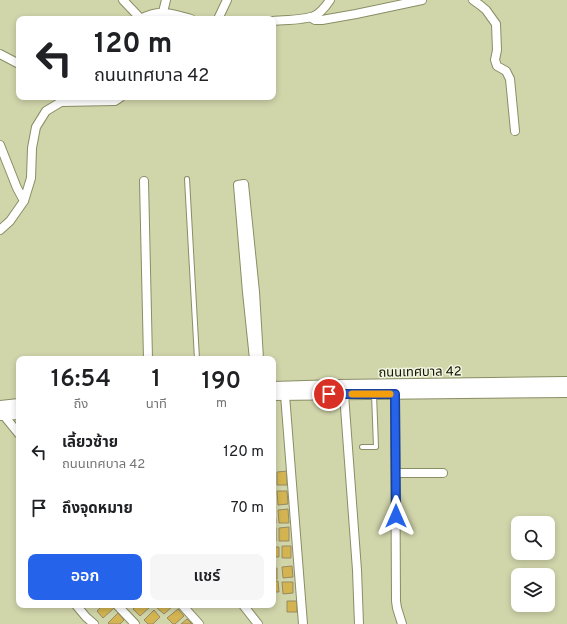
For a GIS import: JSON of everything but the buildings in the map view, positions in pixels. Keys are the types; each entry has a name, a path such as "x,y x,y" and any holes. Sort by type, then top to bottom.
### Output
{"street":[{"path":"123,0 138,16"},
{"path":"163,12 166,0"},
{"path":"220,16 228,0"},
{"path":"276,21 314,16 322,10 330,0"},
{"path":"310,17 315,20 322,20 422,0"},
{"path":"473,0 486,10 496,24 497,50 495,60 497,66 506,71 510,79 515,131"},
{"path":"146,16 163,12 179,16"},
{"path":"0,54 16,62"},
{"path":"0,230 10,221 24,201 31,178 32,148 36,127 46,111 61,102 70,100"},
{"path":"94,100 116,100"},
{"path":"0,145 17,188 24,201"},
{"path":"144,181 148,356"},
{"path":"246,245 244,184 238,184 259,356"},
{"path":"251,292 254,356"},
{"name":"ถนนเทศบาล 42","path":"276,387 567,382"},
{"name":"ถนนเทศบาล 42","path":"276,395 567,392"},
{"path":"344,394 357,570 359,624"},
{"path":"395,394 396,608 402,624"},
{"path":"285,395 303,624"},
{"path":"1,412 16,405"},
{"path":"1,412 16,414"},
{"path":"1,412 16,430"},
{"path":"396,473 443,473"},
{"path":"78,608 94,624"},
{"path":"120,608 135,624"},
{"path":"185,608 199,624"},
{"path":"245,608 258,624"}],"lane":[{"path":"187,179 196,356"},
{"path":"362,447 376,447 374,393"}],"slow traffic":[{"path":"352,394 390,394"}],"route":[{"path":"329,394 395,394 396,516"}]}
